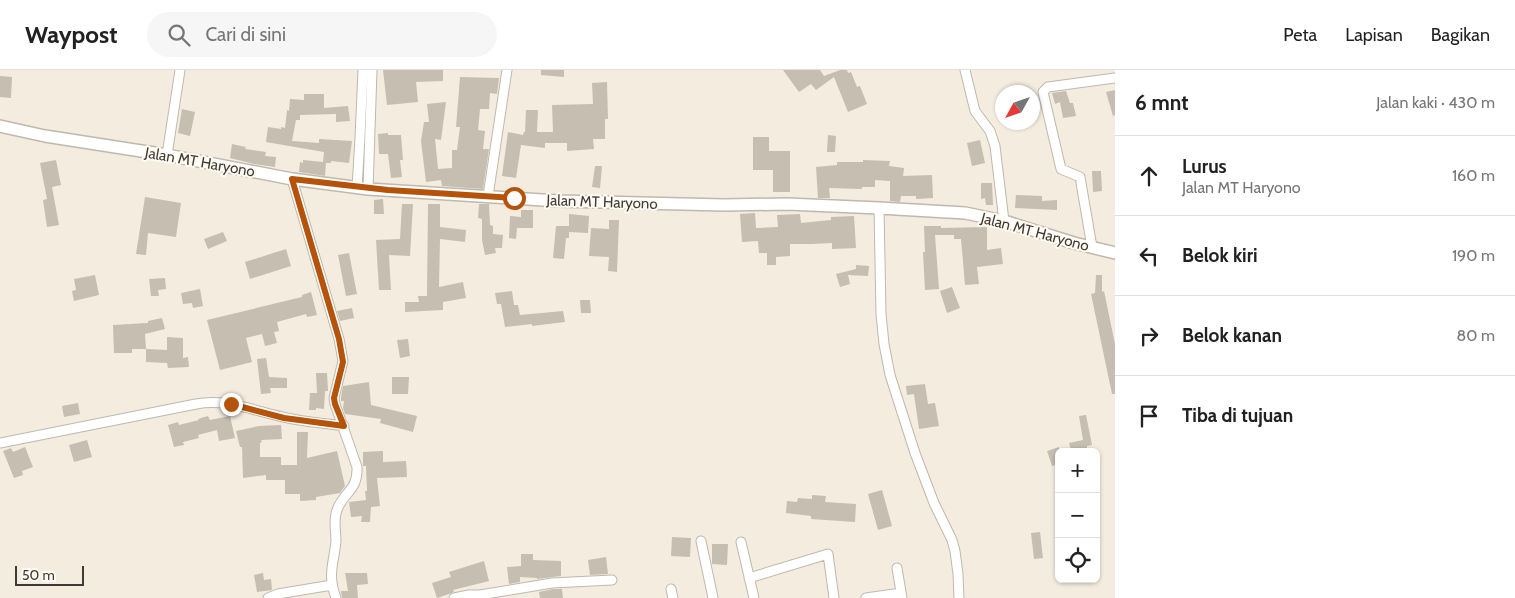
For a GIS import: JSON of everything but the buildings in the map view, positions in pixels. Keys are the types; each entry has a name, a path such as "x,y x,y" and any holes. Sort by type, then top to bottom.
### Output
{"main road":[{"name":"Jalan MT Haryono","path":"0,126 46,136 167,155 292,179 363,188 592,202 724,205 787,204 947,211 1004,221 1115,253"}],"street":[{"path":"167,155 180,70"},
{"path":"362,70 360,138 363,188"},
{"path":"363,188 372,70"},
{"path":"488,196 507,70"},
{"path":"964,70 975,111 990,131 995,146 1004,221"},
{"path":"1092,247 1080,177 1061,169 1042,92 1048,87 1115,78"},
{"path":"292,179 339,339 343,362 334,398 356,461 358,476 356,484 337,510 334,522 336,541 331,569 332,586 336,598"},
{"path":"879,208 881,314 890,376 914,453 952,540 955,551 959,598"},
{"path":"0,443 196,404 215,402 231,404 284,418 344,426"},
{"path":"701,541 713,598"},
{"path":"741,542 754,598"},
{"path":"749,578 828,554 834,598"},
{"path":"866,598 902,595 897,568"},
{"path":"454,598 469,595 481,596 552,583 612,580"},
{"path":"268,598 278,594 332,586"}],"route":[{"path":"231,404 284,418 344,426 334,398 343,362 339,339 292,179 357,188 514,198"}]}
